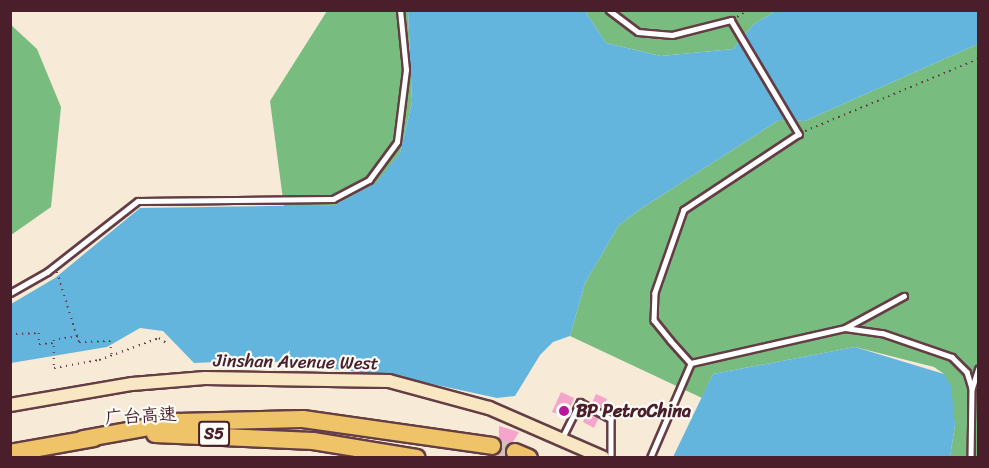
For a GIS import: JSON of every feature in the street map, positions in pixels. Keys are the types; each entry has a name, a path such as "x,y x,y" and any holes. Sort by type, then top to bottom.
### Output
{"highway":[{"path":"83,439 177,422 303,418 492,446"},
{"name":"广台高速","path":"10,453 83,439 227,435 348,445 417,458"}],"main road":[{"name":"Jinshan Avenue West","path":"10,405 132,384 205,378 389,381 458,396 562,438 604,458"}],"lane":[{"path":"10,293 55,267 138,201 333,199 369,180 397,142 406,70 399,10"},
{"path":"609,10 638,32 672,35 731,20 799,134 684,210 667,246 654,320 691,363"},
{"path":"691,363 845,328 904,296"},
{"path":"845,328 882,333 952,357 967,372 972,388"},
{"path":"650,458 691,363"},
{"path":"971,458 972,388 978,369"},
{"path":"562,438 580,402 611,419 611,458"}],"path":[{"path":"731,20 748,10"},
{"path":"799,134 978,59"},
{"path":"55,267 79,342 111,345 112,356"},
{"path":"10,334 39,333 39,344 78,337"},
{"path":"54,343 54,368 112,356 150,340 168,344"}],"green space":[{"path":"327,11 408,11 412,102 400,153 377,183 335,205 284,207 270,101"},
{"path":"585,11 776,11 754,24 733,49 661,56 606,43"},
{"path":"10,24 37,49 61,107 51,207 11,235"},
{"path":"978,44 978,457 950,457 955,425 944,374 934,367 855,347 713,374 702,398 570,336 585,283 619,225 642,208 779,120 805,121"}],"water":[{"path":"408,11 585,11 606,43 661,56 733,49 754,24 776,11 978,11 978,44 805,121 779,120 619,225 585,283 570,336 553,342 540,355 515,396 497,398 400,377 260,360 194,363 163,331 140,328 107,347 11,363 11,304 55,278 140,208 335,205 376,183 400,153 412,102"},
{"path":"855,347 944,374 951,386 955,425 950,457 673,457 713,374"}],"building":[{"path":"561,392 574,398 566,417 552,412"},
{"path":"596,394 607,399 603,409 592,403"},
{"path":"588,411 599,417 594,428 583,422"},
{"path":"499,426 519,432 505,455 499,453"}],"tunnel":[{"path":"492,446 515,452"}],"place":[{"name":"BP PetroChina","path":"564,411"}]}
